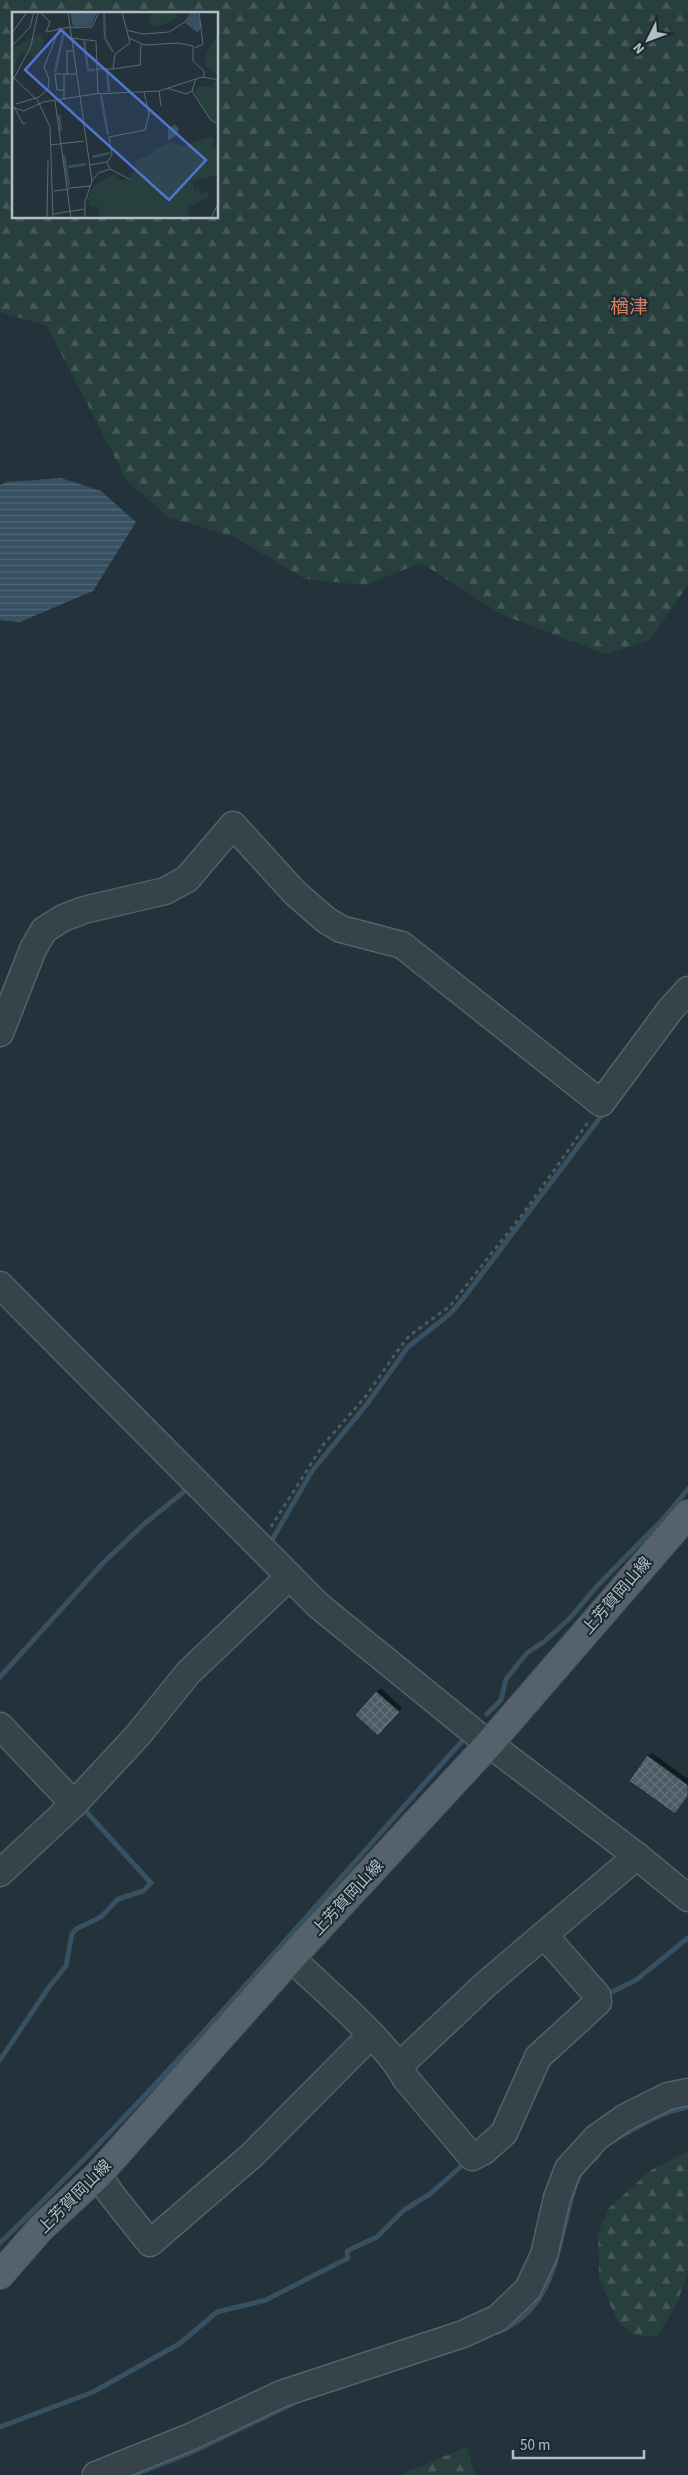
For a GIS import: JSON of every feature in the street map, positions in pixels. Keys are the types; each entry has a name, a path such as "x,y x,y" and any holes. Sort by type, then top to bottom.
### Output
{"main road":[{"name":"上芳賀岡山線","path":"0,2275 41,2228 98,2175 291,1958 489,1744 688,1514"}],"street":[{"path":"0,1033 33,948 44,930 62,918 84,910 165,891 187,879 233,825 295,893 326,920 341,928 402,945 601,1103 670,1010 688,990"},
{"path":"0,1285 288,1578 319,1606 489,1744 637,1856 688,1898"},
{"path":"0,1873 74,1804 138,1735 188,1673 288,1578"},
{"path":"0,1726 74,1804"},
{"path":"399,2066 486,1984 637,1856"},
{"path":"291,1958 371,2035 399,2066 406,2079 471,2156 484,2151 504,2133 538,2057 598,1998 544,1935"},
{"path":"98,2175 150,2243 251,2156 371,2035"},
{"path":"96,2475 190,2437 281,2394 463,2334 498,2318 528,2289 544,2255 557,2198 568,2169 596,2138 624,2118 668,2096 688,2092"}],"path":[{"path":"259,1547 323,1445 366,1396 409,1336 450,1306 525,1211 601,1103"}],"green space":[{"path":"0,0 688,0 688,585 650,640 606,654 503,615 421,563 365,585 305,579 235,537 168,517 127,481 47,326 0,312"},
{"path":"688,2151 688,2272 677,2303 657,2337 633,2335 618,2322 599,2279 598,2233 609,2208 651,2170"},
{"path":"467,2447 475,2475 400,2475"}],"water":[{"path":"61,478 101,491 136,522 93,591 20,622 0,620 0,485 7,482"}],"building":[{"path":"376,1691 400,1712 378,1736 355,1715"},
{"path":"647,1755 688,1785 688,1796 675,1814 629,1781"}],"waterway":[{"path":"269,1545 312,1471 367,1404 408,1347 451,1313 466,1295 605,1111"},
{"path":"487,1714 501,1700 506,1679 527,1653 545,1641 570,1618 598,1585 662,1520 688,1489"},
{"path":"0,1677 103,1563 143,1525 186,1490 190,1494"},
{"path":"0,2243 120,2122 236,1996 463,1740"},
{"path":"0,2060 49,1987 66,1966 72,1934 76,1929 101,1917 118,1899 143,1891 151,1883 82,1807"},
{"path":"606,1995 636,1980 688,1938"},
{"path":"613,2141 659,2116 688,2107"},
{"path":"498,2332 515,2323 529,2311 540,2297 554,2266 576,2183 582,2172 598,2155"},
{"path":"0,2427 93,2392 179,2344 217,2312 266,2300 348,2258 347,2251 377,2237 404,2210 430,2194 466,2162"},
{"path":"133,2475 190,2453 292,2404"}],"district":[{"name":"楢津","path":"629,306"}]}
